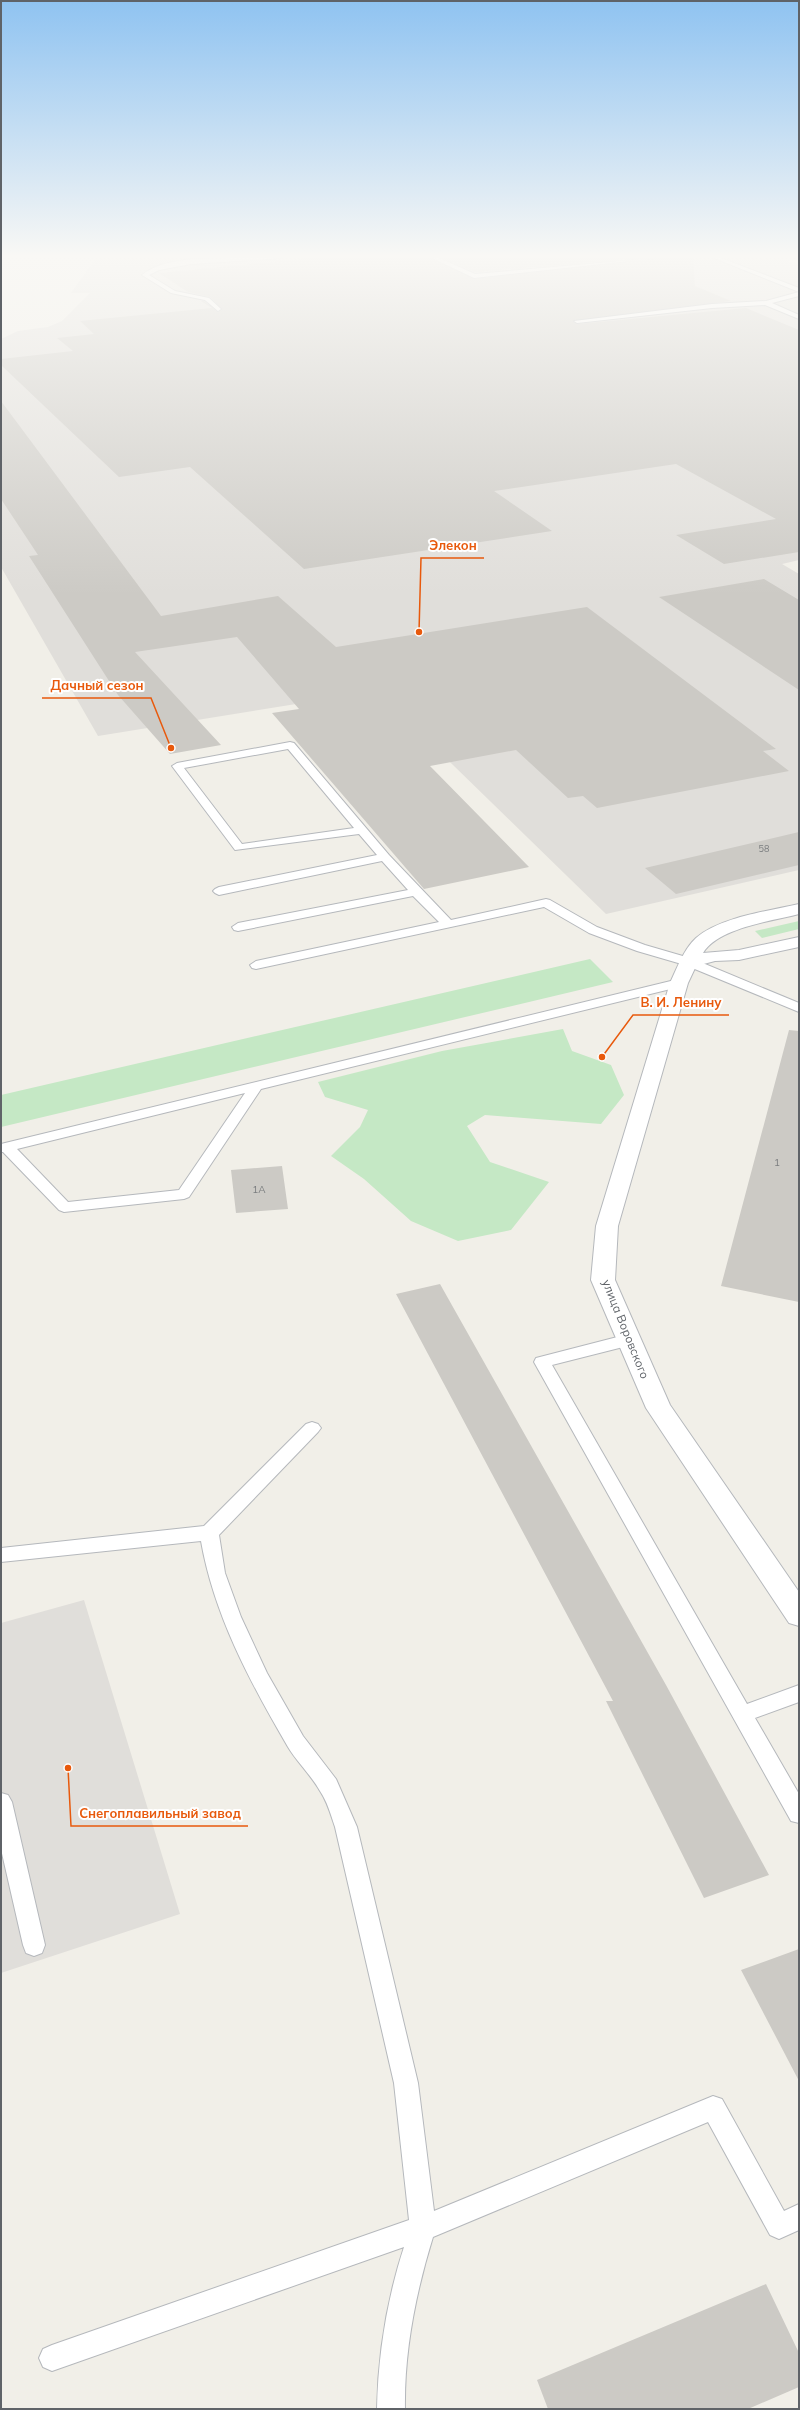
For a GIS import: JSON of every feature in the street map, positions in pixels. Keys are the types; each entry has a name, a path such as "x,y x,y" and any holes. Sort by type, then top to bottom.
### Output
{"street":[{"name":"улица Воровского","path":"799,909 757,919 723,930 703,941 689,962 679,983 607,1226 603,1280 659,1408 799,1616"},
{"path":"689,962 715,956 739,955 799,942"}],"lane":[{"path":"362,830 239,848 177,766 290,745 385,857 416,892 448,924"},
{"path":"219,891 385,857"},
{"path":"238,927 416,892"},
{"path":"256,965 546,903 593,930 641,948 689,962 799,1008"},
{"path":"4,1148 679,983"},
{"path":"4,1148 64,1207 184,1194 257,1085"},
{"path":"629,1340 542,1362 799,1814"},
{"path":"1,1555 209,1533 312,1428"},
{"path":"209,1533 216,1573 231,1617 259,1676 296,1742 329,1786 346,1827 406,2083 423,2228 406,2281 391,2379 391,2409"},
{"path":"742,1714 799,1693"},
{"path":"1,1802 34,1945"},
{"path":"52,2358 423,2228 713,2108 779,2226 799,2218"}],"shaded area":[{"path":"1,370 799,370 799,560 782,564 799,574 799,870 606,914 377,691 98,736 1,567"},
{"path":"84,1600 180,1914 1,1973 1,1623"}],"green space":[{"path":"799,921 799,929 762,938 755,931"},
{"path":"590,959 613,982 1,1127 1,1095"},
{"path":"563,1029 572,1051 611,1065 624,1095 601,1124 485,1115 467,1126 490,1162 549,1182 511,1230 458,1241 411,1221 364,1179 331,1156 360,1127 368,1110 325,1097 318,1082 442,1051"}],"building":[{"path":"7,370 799,370 799,552 724,564 676,535 776,519 676,464 494,491 552,531 304,569 190,467 119,477"},
{"path":"1,401 161,616 278,596 336,647 587,607 776,749 763,751 789,771 597,808 583,796 568,798 516,750 430,766 529,867 424,889 272,713 299,709 237,637 135,652 221,745 170,754 118,695 29,556 38,555 1,499"},
{"path":"764,579 799,600 799,690 659,597"},
{"path":"799,832 799,865 676,894 645,868"},
{"path":"789,1030 799,1031 799,1302 721,1286"},
{"path":"282,1166 288,1209 236,1213 231,1170"},
{"path":"440,1284 666,1685 769,1875 704,1898 606,1701 613,1701 396,1294"},
{"path":"799,1949 799,2081 741,1970"},
{"path":"766,2284 799,2353 799,2387 748,2409 548,2409 537,2380"}],"place":[{"name":"Элекон","path":"419,632"},
{"name":"Дачный сезон","path":"171,748"},
{"name":"В. И. Ленину","path":"602,1057"},
{"name":"Снегоплавильный завод","path":"68,1768"}]}
